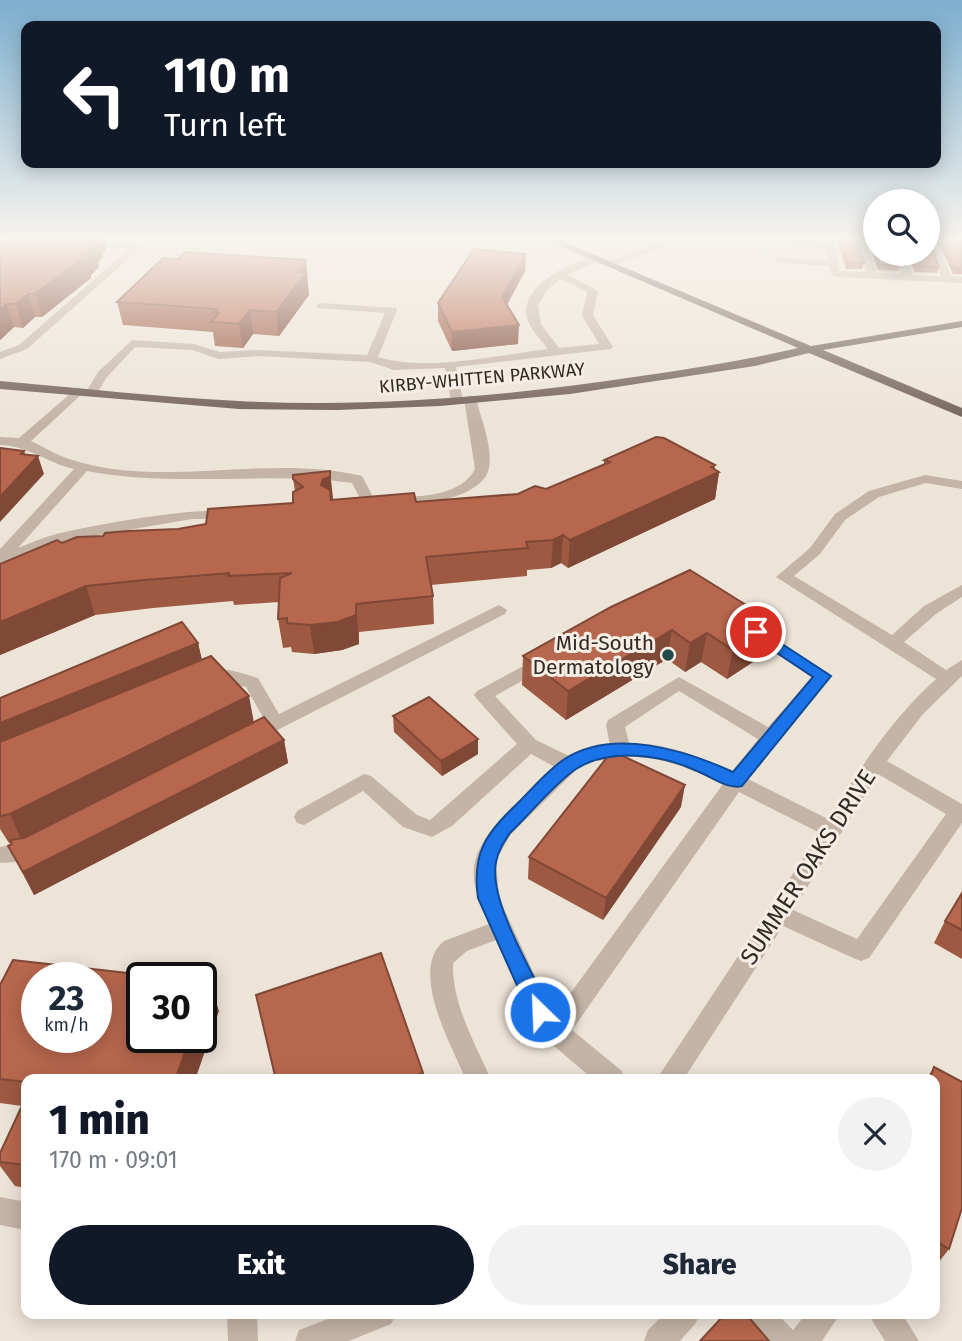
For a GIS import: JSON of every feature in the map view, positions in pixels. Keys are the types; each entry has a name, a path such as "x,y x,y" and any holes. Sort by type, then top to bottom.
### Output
{"main road":[{"path":"694,300 962,414"},
{"name":"KIRBY-WHITTEN PARKWAY","path":"0,385 239,405 337,406 463,400 584,388 755,362 811,349 962,324"}],"street":[{"path":"1,355 23,347 77,300"},
{"path":"538,300 532,310 532,318 556,352"},
{"path":"22,442 85,391 132,343 194,347 219,356 258,353 371,359 394,366 450,364 607,347 586,318 590,300"},
{"path":"321,306 393,310 371,359"},
{"path":"0,441 22,442 70,464 133,473 323,473 357,479 362,503 411,502 458,491 476,481 482,469 450,364"},
{"path":"0,559 84,466"},
{"path":"954,672 893,643 784,577 815,551 840,517 874,494 925,479 962,485"},
{"path":"0,559 66,536 192,515 244,514"},
{"path":"893,643 930,610 962,590"},
{"path":"240,742 499,610"},
{"path":"556,1032 736,781 823,676 733,617"},
{"path":"561,651 483,695 529,745 569,765"},
{"name":"SUMMER OAKS DRIVE","path":"672,1074 779,914 874,763 954,672"},
{"path":"192,684 217,674 252,682 276,724"},
{"path":"621,750 615,725 680,683 771,737"},
{"path":"304,817 364,780 410,821 432,829 529,745"},
{"path":"606,1074 556,1032 540,1012 488,898 486,860 504,828 569,765 585,756 621,750 652,750 674,755 736,781 833,830"},
{"path":"779,914 861,950 960,812 874,763"},
{"path":"0,855 26,852 50,839"},
{"path":"477,1074 442,990 439,968 444,955 454,945 502,929"},
{"path":"0,1211 21,1215"},
{"path":"242,1319 243,1341"},
{"path":"310,1341 368,1319"},
{"path":"659,1341 680,1319"},
{"path":"761,1319 783,1341"},
{"path":"803,1341 821,1319"},
{"path":"887,1319 904,1341"}],"building":[{"path":"0,300 21,300 16,304 7,304 0,309"},
{"path":"120,300 286,300 276,312 250,310 239,324 211,322 219,313 214,312 217,309 117,302"},
{"path":"440,300 504,300 519,325 452,332 438,303"},
{"path":"656,437 664,438 715,465 711,467 719,472 570,540 563,535 553,540 526,542 528,548 426,557 433,596 356,604 356,615 338,622 310,625 287,623 287,618 278,619 280,578 292,573 228,576 229,573 86,586 0,622 0,564 57,540 62,543 77,537 103,536 105,533 178,529 206,524 208,509 293,503 293,492 303,487 293,479 293,475 330,471 330,477 323,479 321,485 330,490 331,500 414,493 416,502 518,494 535,486 546,489 610,462 604,460"},
{"path":"0,448 38,456 0,497"},
{"path":"690,570 775,623 733,650 707,633 690,643 672,630 568,691 523,656 611,607"},
{"path":"182,622 198,643 0,723 0,698"},
{"path":"211,656 249,696 10,814 0,816 0,742"},
{"path":"429,697 478,739 441,761 393,716"},
{"path":"264,717 284,740 23,872 8,846 12,844 10,840 24,838"},
{"path":"612,751 685,785 606,898 529,857"},
{"path":"962,893 962,930 945,921"},
{"path":"381,953 423,1073 275,1074 256,995"},
{"path":"13,960 31,962 21,962 21,1053 112,1053 112,971 126,973 126,1053 185,1053 177,1074 21,1074 21,1081 0,1079 0,985"},
{"path":"934,1067 962,1082 962,1208 949,1249 940,1244 940,1074 931,1074"},
{"path":"21,1108 21,1164 0,1162 0,1153"},
{"path":"720,1319 750,1319 769,1341 700,1341"}],"place":[{"name":"Mid-South Dermatology","path":"668,655"}],"route":[{"path":"540,1012 488,898 486,860 494,841 569,765 585,756 621,750 652,750 697,763 736,781 823,676 756,632"}]}
